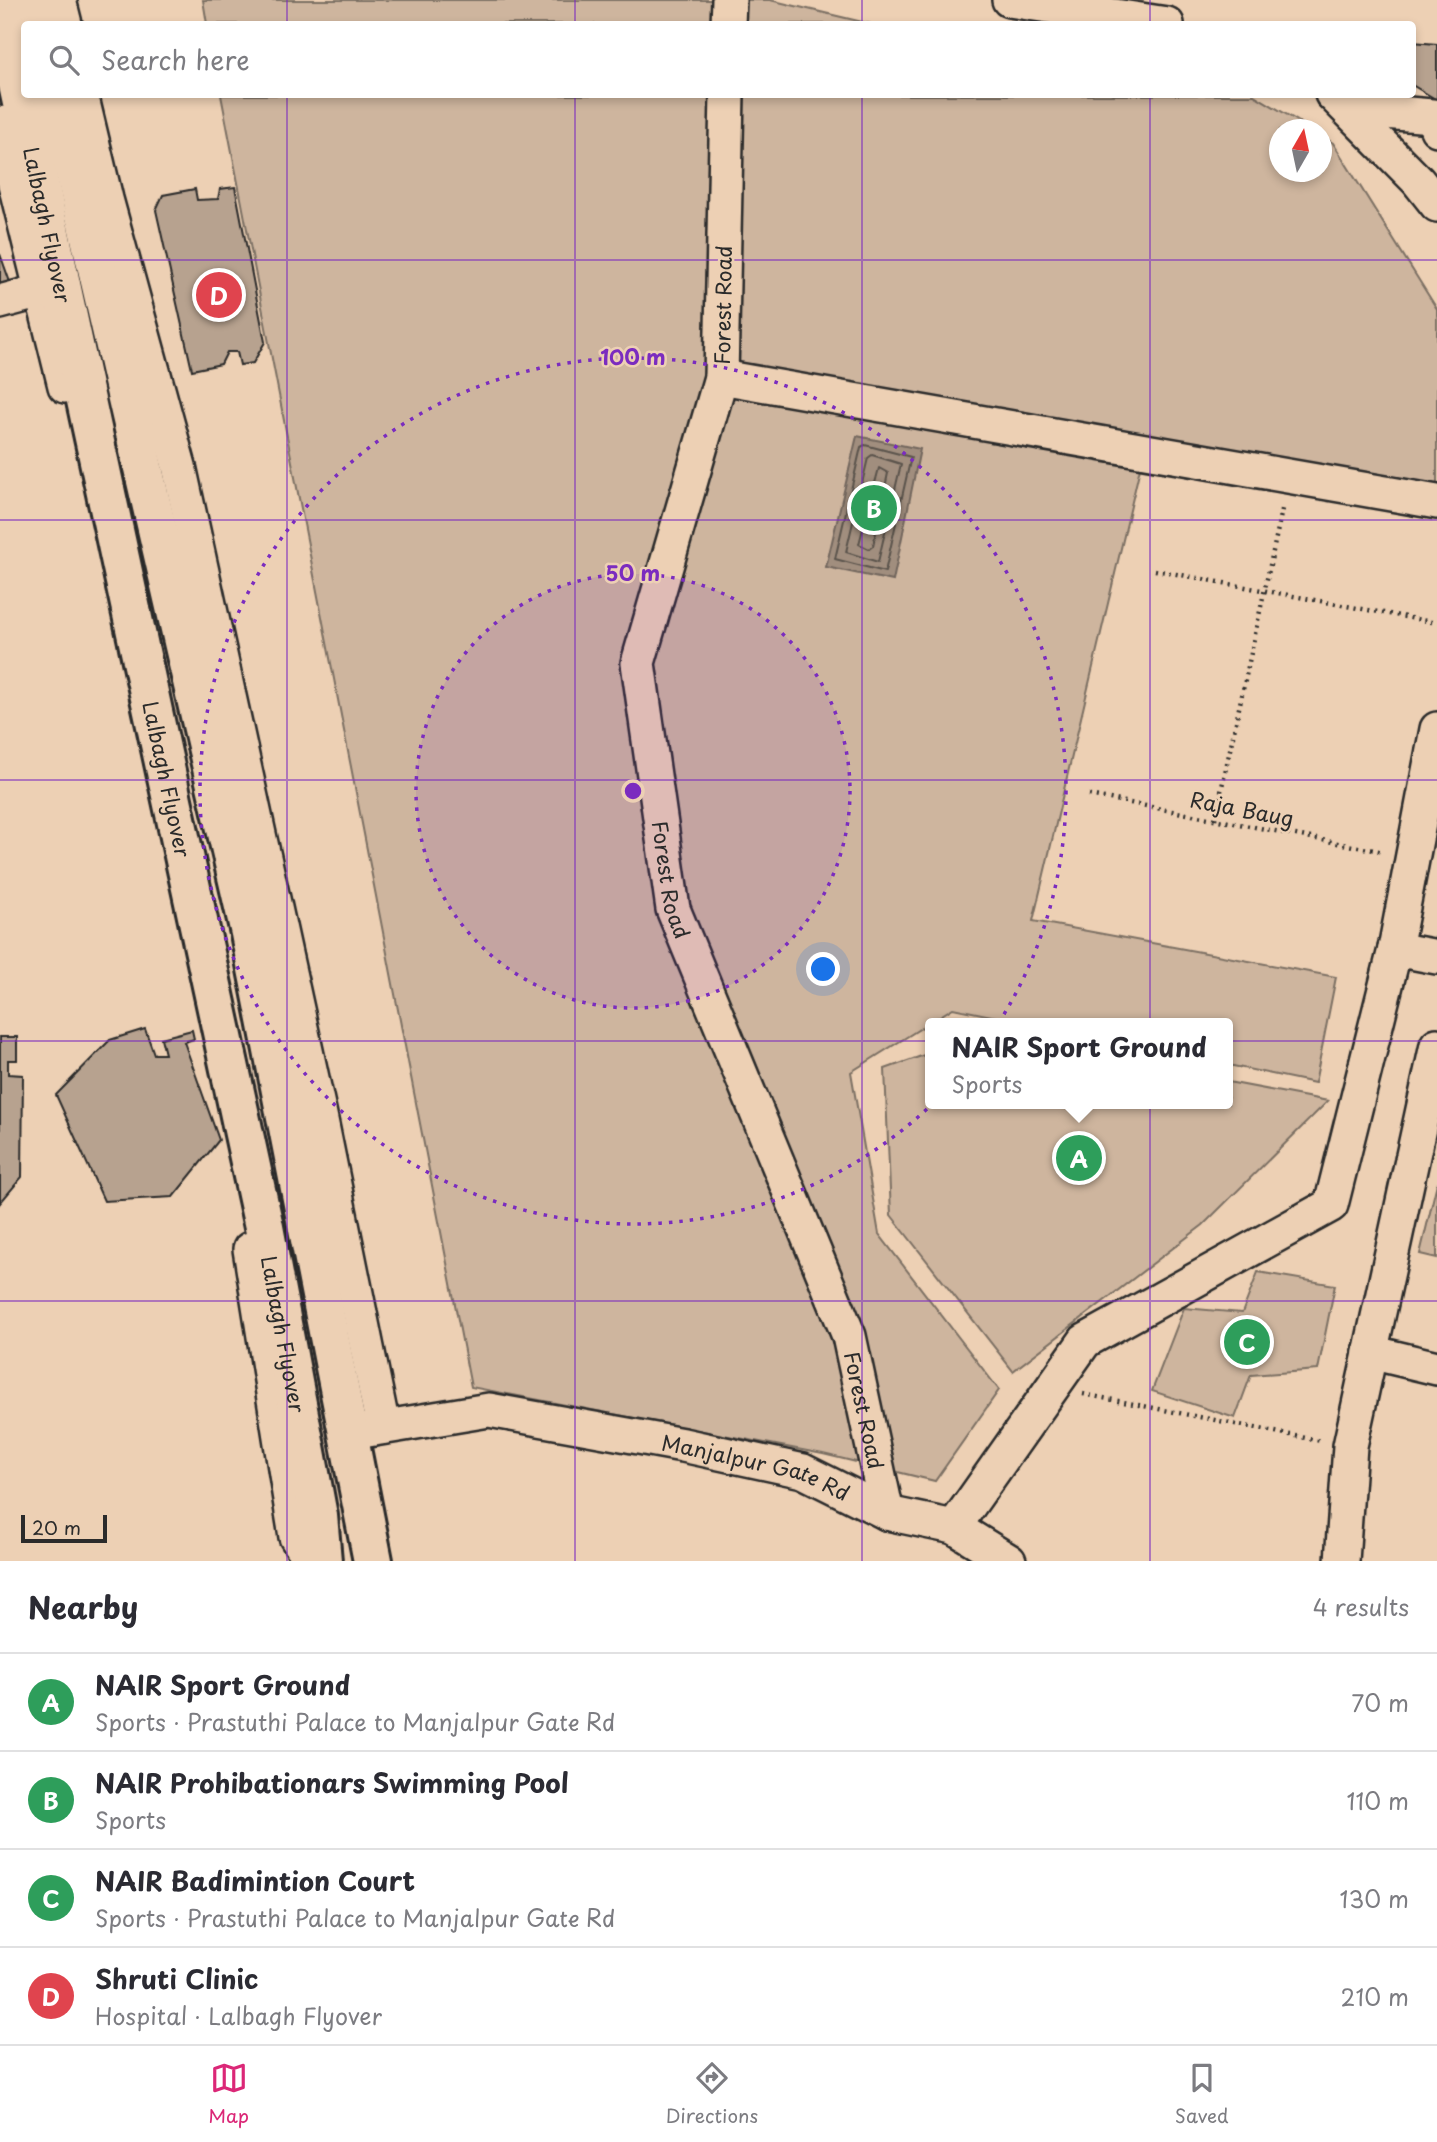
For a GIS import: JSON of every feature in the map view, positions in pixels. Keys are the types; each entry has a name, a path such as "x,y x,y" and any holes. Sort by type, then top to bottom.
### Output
{"highway":[{"path":"36,0 40,21"},
{"name":"Lalbagh Flyover","path":"0,1 264,1227 318,1516 322,1561"},
{"name":"Lalbagh Flyover","path":"58,98 250,933 330,1333 365,1430 373,1561"}],"street":[{"path":"59,0 64,21"},
{"path":"728,21 729,0"},
{"path":"1009,0 1147,21"},
{"path":"82,98 106,199 179,466 317,1102 365,1430"},
{"name":"Forest Road","path":"727,98 721,377 638,663 673,909 849,1336 887,1513"},
{"path":"1340,102 1432,116 1437,129"},
{"path":"1340,102 1437,205"},
{"path":"0,122 129,636 250,1250 296,1537 310,1561"},
{"path":"0,302 41,291"},
{"path":"721,377 1437,502"},
{"path":"954,1527 1085,1341 1331,1205 1395,949 1437,729"},
{"path":"1395,949 1437,957"},
{"path":"1342,1561 1350,1447 1437,1045"},
{"path":"1370,1352 1437,1368"},
{"name":"Manjalpur Gate Rd","path":"365,1430 489,1410 803,1471 887,1513 954,1527 1009,1561"}],"path":[{"path":"1215,819 1289,475"},
{"path":"1154,570 1437,623"},
{"name":"Raja Baug","path":"1089,794 1388,853"},
{"path":"1078,1393 1350,1447"}],"shaded area":[{"path":"203,0 770,0 858,21 206,21"},
{"path":"222,98 1259,98 1294,119 1269,119 1269,182 1332,182 1333,143 1437,309 1437,494 1147,438 1033,921 1336,977 1315,1083 1233,1066 1233,1018 1001,1018 953,1008 937,1018 925,1018 925,1026 851,1072 879,1234 999,1390 935,1481 823,1454 471,1387"},
{"path":"925,1055 925,1109 1233,1109 1233,1083 1328,1101 1203,1225 1013,1371 891,1215 885,1069"},
{"path":"1437,1183 1437,1258 1420,1254"},
{"path":"1258,1272 1335,1285 1318,1370 1251,1375 1235,1418 1152,1391 1184,1308 1242,1313"}],"water":[{"path":"857,436 920,449 893,581 826,567"}],"building":[{"path":"1416,42 1437,44 1437,100 1416,87"},
{"path":"235,187 265,342 253,363 240,365 237,352 227,352 221,364 192,370 156,210 163,195 195,189 197,200 218,199 220,189"},
{"path":"0,254 11,285 0,287"},
{"path":"145,1029 154,1054 165,1054 161,1038 192,1030 194,1039 184,1042 219,1140 173,1197 104,1201 56,1095 110,1040"},
{"path":"0,1037 17,1037 17,1060 8,1060 8,1074 23,1075 22,1177 0,1203"}],"place":[{"name":"Shruti Clinic","path":"219,295"},
{"name":"NAIR Prohibationars Swimming Pool","path":"874,508"},
{"name":"NAIR Sport Ground","path":"1079,1158"},
{"name":"NAIR Badimintion Court","path":"1247,1342"}]}
